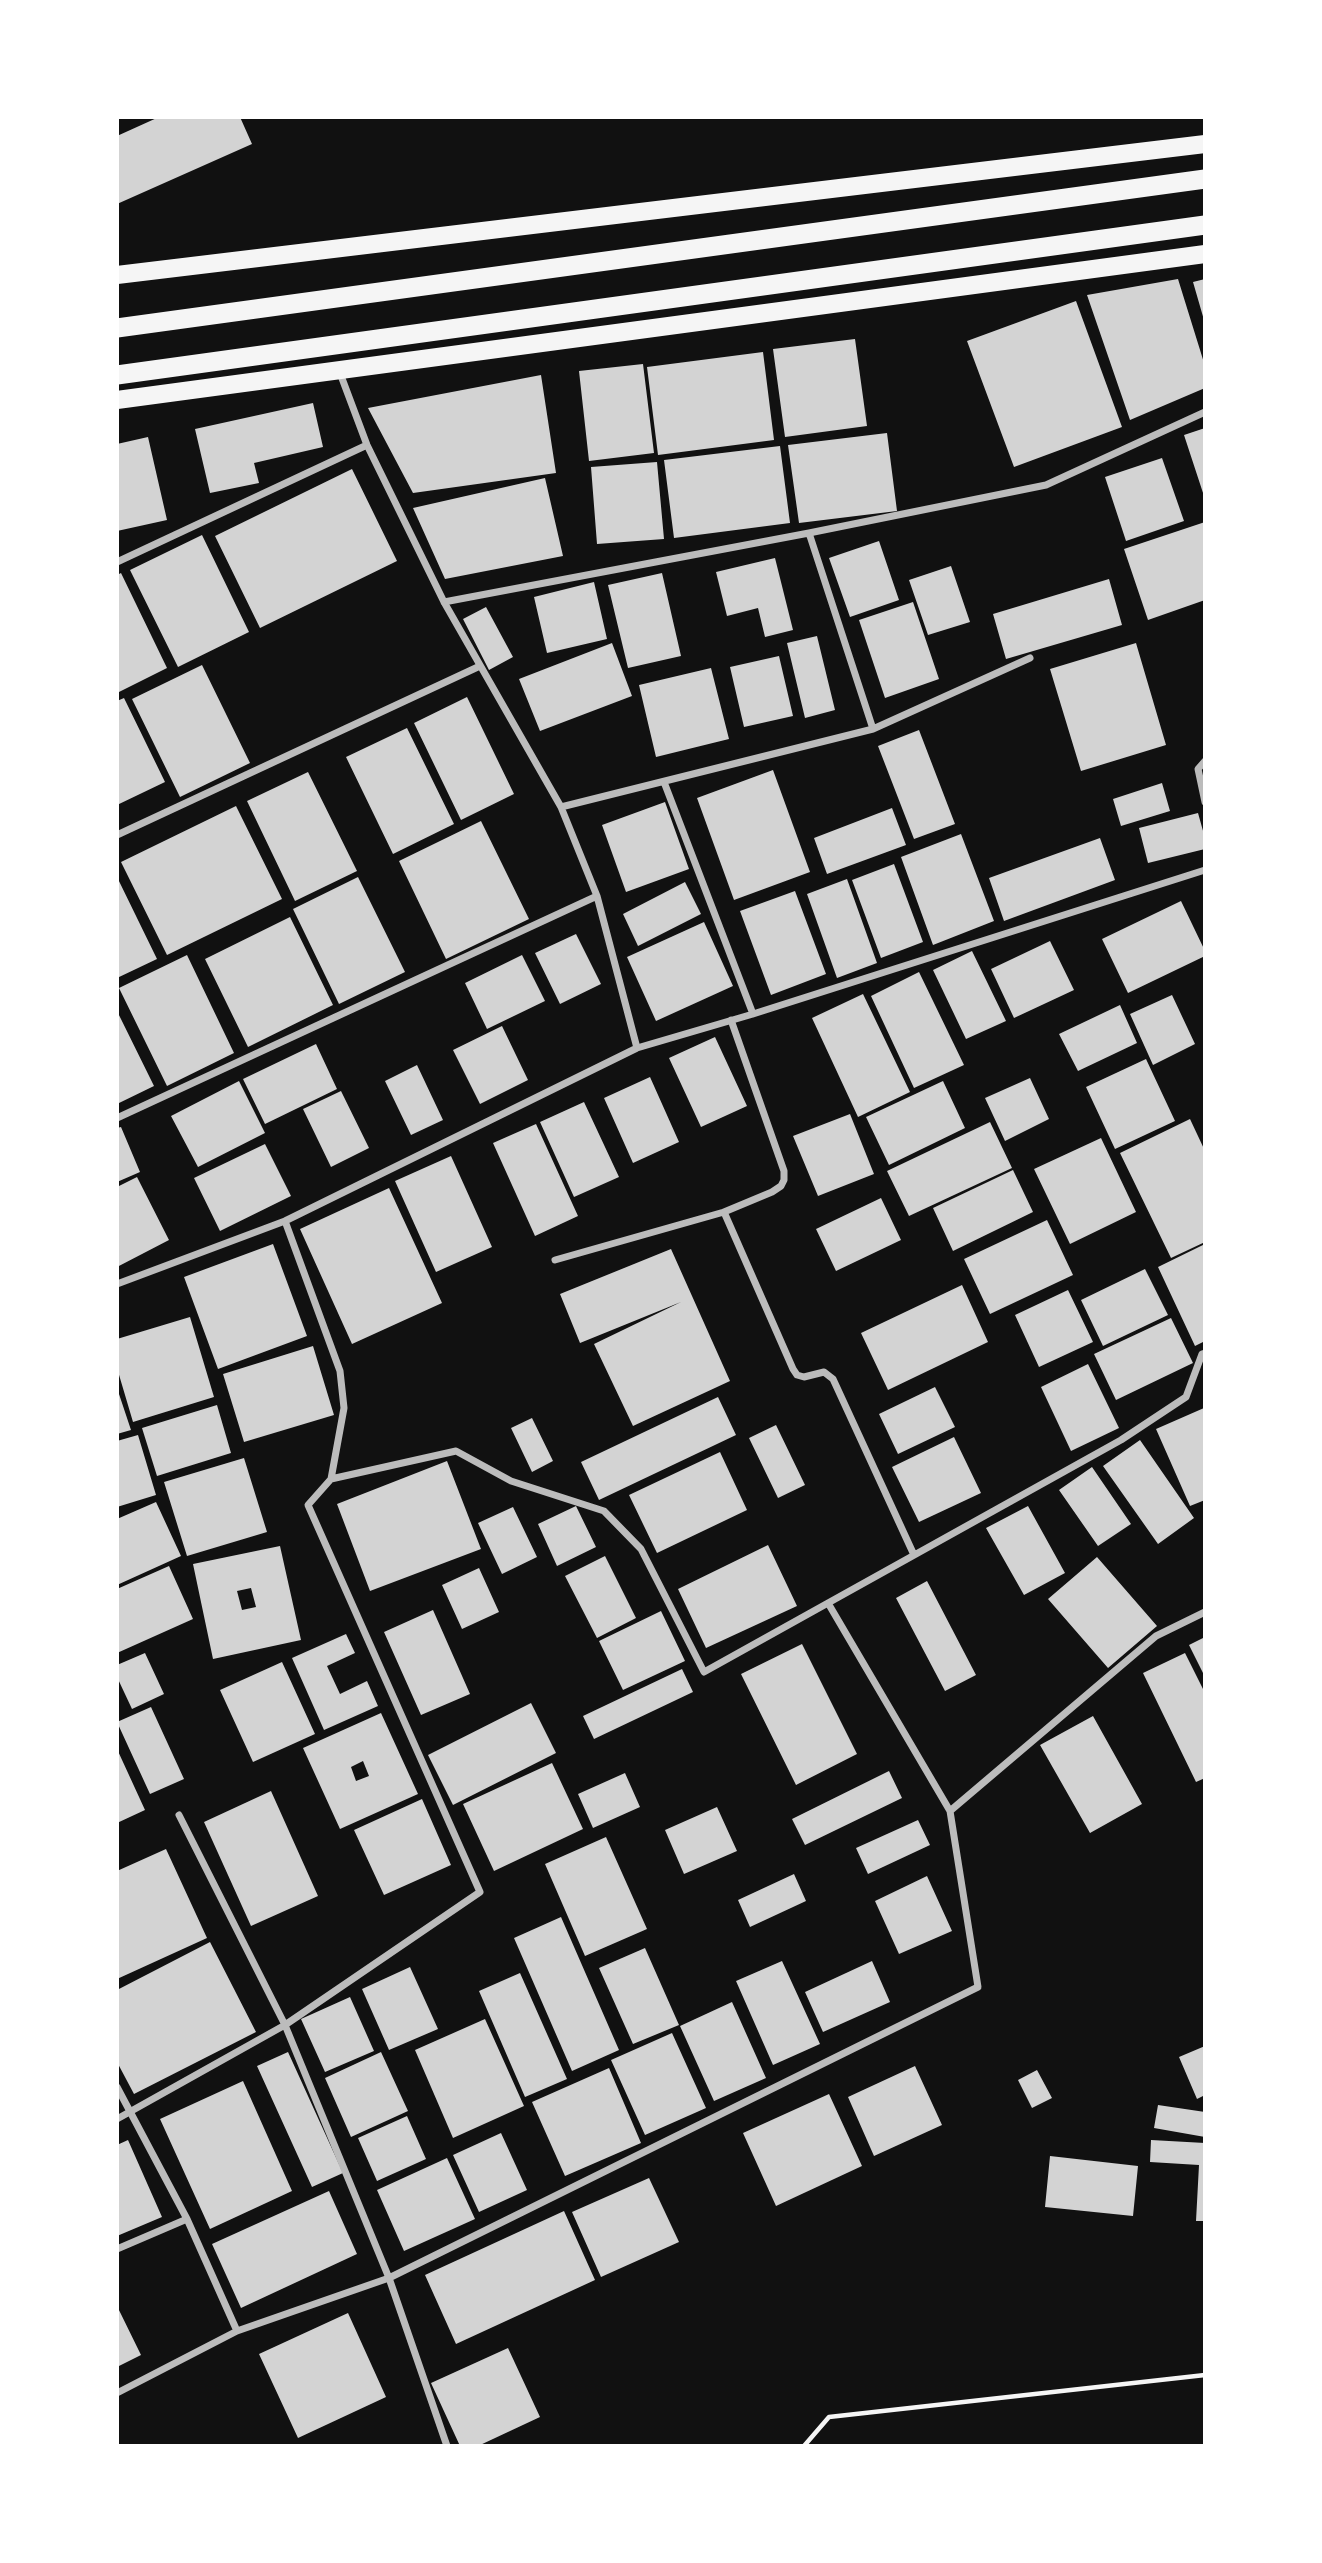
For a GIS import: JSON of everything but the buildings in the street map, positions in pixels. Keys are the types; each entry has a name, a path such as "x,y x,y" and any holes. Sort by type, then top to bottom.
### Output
{"highway":[{"path":"117,328 1205,179"},
{"path":"117,375 1205,225"}],"main road":[{"path":"117,275 1204,149"},
{"path":"117,400 1205,254"}],"street":[{"path":"339,370 367,445 444,602 561,807 597,895 637,1048"},
{"path":"444,602 810,534 1046,485 1205,412"},
{"path":"117,562 367,445"},
{"path":"810,534 873,729"},
{"path":"561,807 873,729 1030,658"},
{"path":"117,835 480,666"},
{"path":"1205,761 1198,769 1205,802"},
{"path":"664,782 753,1014"},
{"path":"117,1284 285,1222 637,1048 753,1014 1205,870"},
{"path":"117,1118 597,895"},
{"path":"555,1260 723,1212 776,1190 785,1180 764,1110 731,1020"},
{"path":"723,1212 793,1369 797,1376 824,1372 833,1379 914,1555"},
{"path":"117,2119 285,2025 480,1892 308,1505 331,1479 344,1408 340,1371 285,1222"},
{"path":"331,1479 456,1451 511,1481 604,1510 641,1549 704,1672 1121,1440 1186,1396 1202,1354 1205,1353"},
{"path":"117,2393 237,2331 388,2278 978,1987 950,1811 828,1603"},
{"path":"950,1811 1156,1636 1205,1612"},
{"path":"179,1815 285,2025 388,2278 447,2446"},
{"path":"117,2087 187,2219 237,2331"},
{"path":"117,2249 187,2219"}],"path":[{"path":"804,2446 829,2417 1205,2375"}]}
